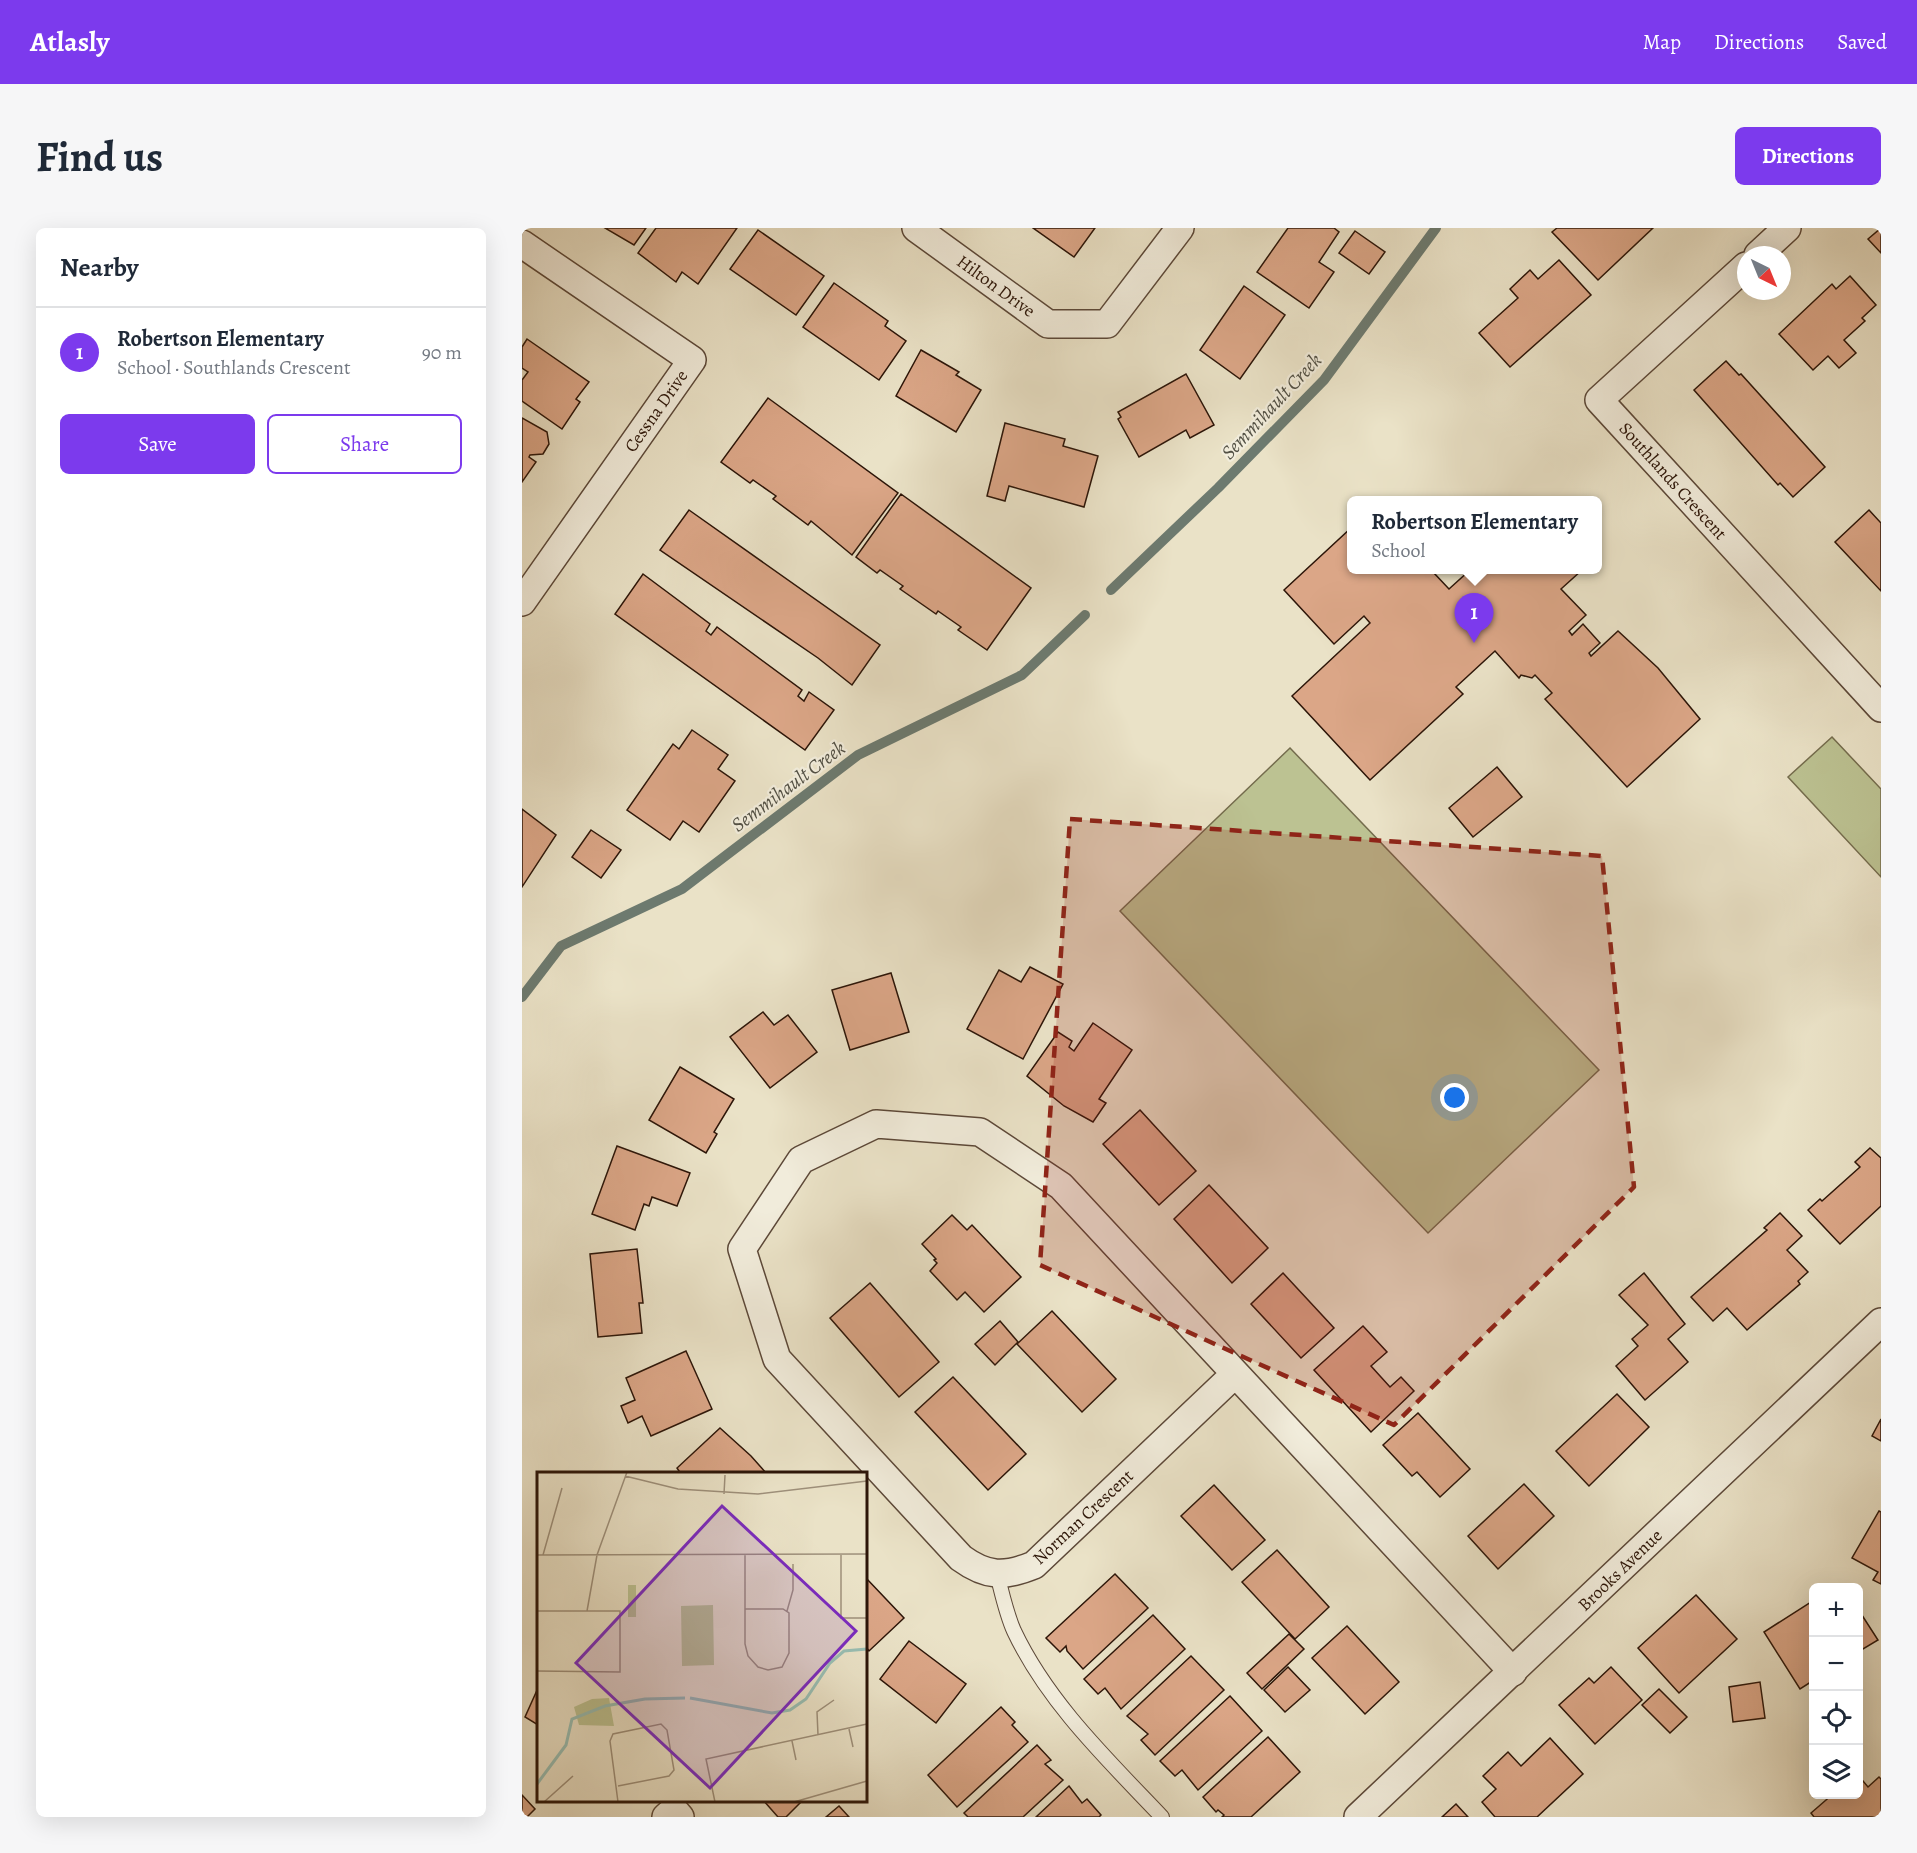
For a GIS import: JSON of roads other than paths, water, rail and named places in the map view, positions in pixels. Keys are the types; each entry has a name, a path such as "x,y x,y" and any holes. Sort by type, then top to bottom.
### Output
{"street":[{"name":"Hilton Drive","path":"916,228 1048,324 1107,324 1180,228"},
{"path":"1768,246 1787,228"},
{"name":"Cessna Drive","path":"522,243 692,360 522,602"},
{"name":"Southlands Crescent","path":"1737,274 1599,400 1881,708"},
{"path":"997,1574 978,1570 961,1558 777,1359 742,1249 801,1160 876,1124 980,1132 1060,1186 1513,1672"},
{"name":"Brooks Avenue","path":"1358,1817 1881,1322"},
{"name":"Norman Crescent","path":"997,1574 1018,1572 1034,1565 1235,1374"},
{"path":"666,1817 674,1810 681,1817"}],"lane":[{"path":"997,1574 1014,1630 1053,1694 1070,1718 1162,1817"}],"waterway":[{"name":"Semmihault Creek","path":"1111,590 1218,488 1324,380 1436,228"},
{"name":"Semmihault Creek","path":"522,997 561,946 682,889 858,755 1022,675 1085,615"}],"place":[{"name":"Robertson Elementary","path":"1474,643"}]}
